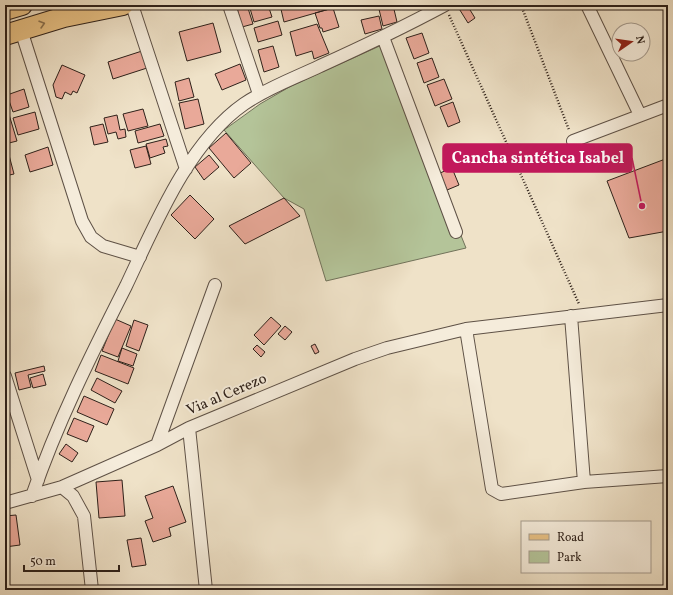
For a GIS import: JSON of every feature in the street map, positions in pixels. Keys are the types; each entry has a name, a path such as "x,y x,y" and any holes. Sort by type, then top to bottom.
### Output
{"main road":[{"path":"5,10 22,5"},
{"path":"13,32 64,17 123,5"}],"street":[{"path":"132,5 186,169"},
{"path":"229,5 260,94"},
{"path":"586,5 640,115"},
{"path":"32,496 77,384 140,257 186,169 203,142 217,127 244,104 260,94 447,9"},
{"path":"13,32 82,221 91,236 103,246 140,257"},
{"path":"383,37 456,232"},
{"path":"573,142 668,105"},
{"path":"157,445 215,285"},
{"name":"Via al Cerezo","path":"5,503 62,486 157,445 189,428 355,359 387,348 466,329 668,305"},
{"path":"571,316 584,482"},
{"path":"466,329 492,490 501,494 584,482 668,476"},
{"path":"5,376 38,480"},
{"path":"189,428 206,590"},
{"path":"62,486 73,496 84,516 92,590"}],"path":[{"path":"521,5 573,142"},
{"path":"447,9 584,315"}],"green space":[{"path":"384,44 466,248 326,281 304,209 284,198 224,130 260,104 291,86"}],"building":[{"path":"247,5 253,24 242,27 237,8"},
{"path":"249,5 268,5 272,17 254,22"},
{"path":"280,5 332,5 333,8 284,22"},
{"path":"378,5 393,5 397,22 383,26"},
{"path":"407,5 418,5 408,8"},
{"path":"461,5 467,5 475,18 468,23 458,7"},
{"path":"333,8 339,27 323,32 322,28 320,28 315,13"},
{"path":"379,16 382,29 365,34 361,20"},
{"path":"278,21 282,35 258,42 254,28"},
{"path":"213,23 221,52 187,61 179,32"},
{"path":"317,24 329,53 314,59 312,51 296,56 290,32"},
{"path":"422,33 429,53 414,59 406,38"},
{"path":"273,46 279,67 264,72 258,50"},
{"path":"142,51 147,68 113,79 108,62"},
{"path":"432,58 439,77 424,83 417,63"},
{"path":"240,64 246,80 222,90 215,74"},
{"path":"62,65 85,75 77,93 73,91 71,95 65,92 62,99 56,97 53,85"},
{"path":"189,78 194,97 179,101 175,82"},
{"path":"444,79 452,99 435,106 427,85"},
{"path":"24,89 29,107 13,112 7,95"},
{"path":"198,99 204,124 185,129 179,103"},
{"path":"453,102 460,122 448,127 440,107"},
{"path":"143,109 148,126 128,131 123,114"},
{"path":"8,111 17,141 5,144 5,112"},
{"path":"35,112 39,129 18,135 13,118"},
{"path":"117,115 120,130 125,129 126,137 118,139 116,132 108,134 104,118"},
{"path":"103,124 108,142 94,145 90,127"},
{"path":"160,124 164,136 138,143 135,131"},
{"path":"226,133 251,163 234,178 209,148"},
{"path":"166,139 168,146 163,147 165,153 150,158 146,144"},
{"path":"146,146 151,164 135,168 130,150"},
{"path":"48,147 53,165 30,172 25,155"},
{"path":"9,155 14,174 5,176 5,156"},
{"path":"209,155 219,167 204,180 195,167"},
{"path":"668,158 668,231 629,238 607,181"},
{"path":"452,168 459,185 447,190 440,173"},
{"path":"668,191 668,208 665,192"},
{"path":"190,195 214,219 195,239 171,215"},
{"path":"284,198 300,216 245,244 229,226"},
{"path":"271,317 281,326 264,345 254,335"},
{"path":"115,319 131,326 118,357 102,351"},
{"path":"134,320 148,325 139,351 126,346"},
{"path":"285,326 292,332 285,340 278,334"},
{"path":"315,344 319,352 315,354 311,346"},
{"path":"257,345 265,352 261,357 253,349"},
{"path":"122,348 137,354 133,366 118,361"},
{"path":"101,355 134,368 128,384 95,371"},
{"path":"44,366 45,371 28,375 31,387 19,390 15,373"},
{"path":"43,374 46,385 33,388 30,378"},
{"path":"97,378 122,391 115,403 91,390"},
{"path":"84,396 114,409 107,425 77,412"},
{"path":"74,418 94,426 87,442 67,434"},
{"path":"66,444 78,453 72,462 59,454"},
{"path":"122,480 125,516 99,518 96,482"},
{"path":"173,486 186,522 169,528 171,536 153,542 145,521 153,518 145,496"},
{"path":"16,515 20,545 5,547 5,516"},
{"path":"141,538 146,565 132,567 127,540"}],"place":[{"name":"Cancha sintética Isabel","path":"642,206"}]}
